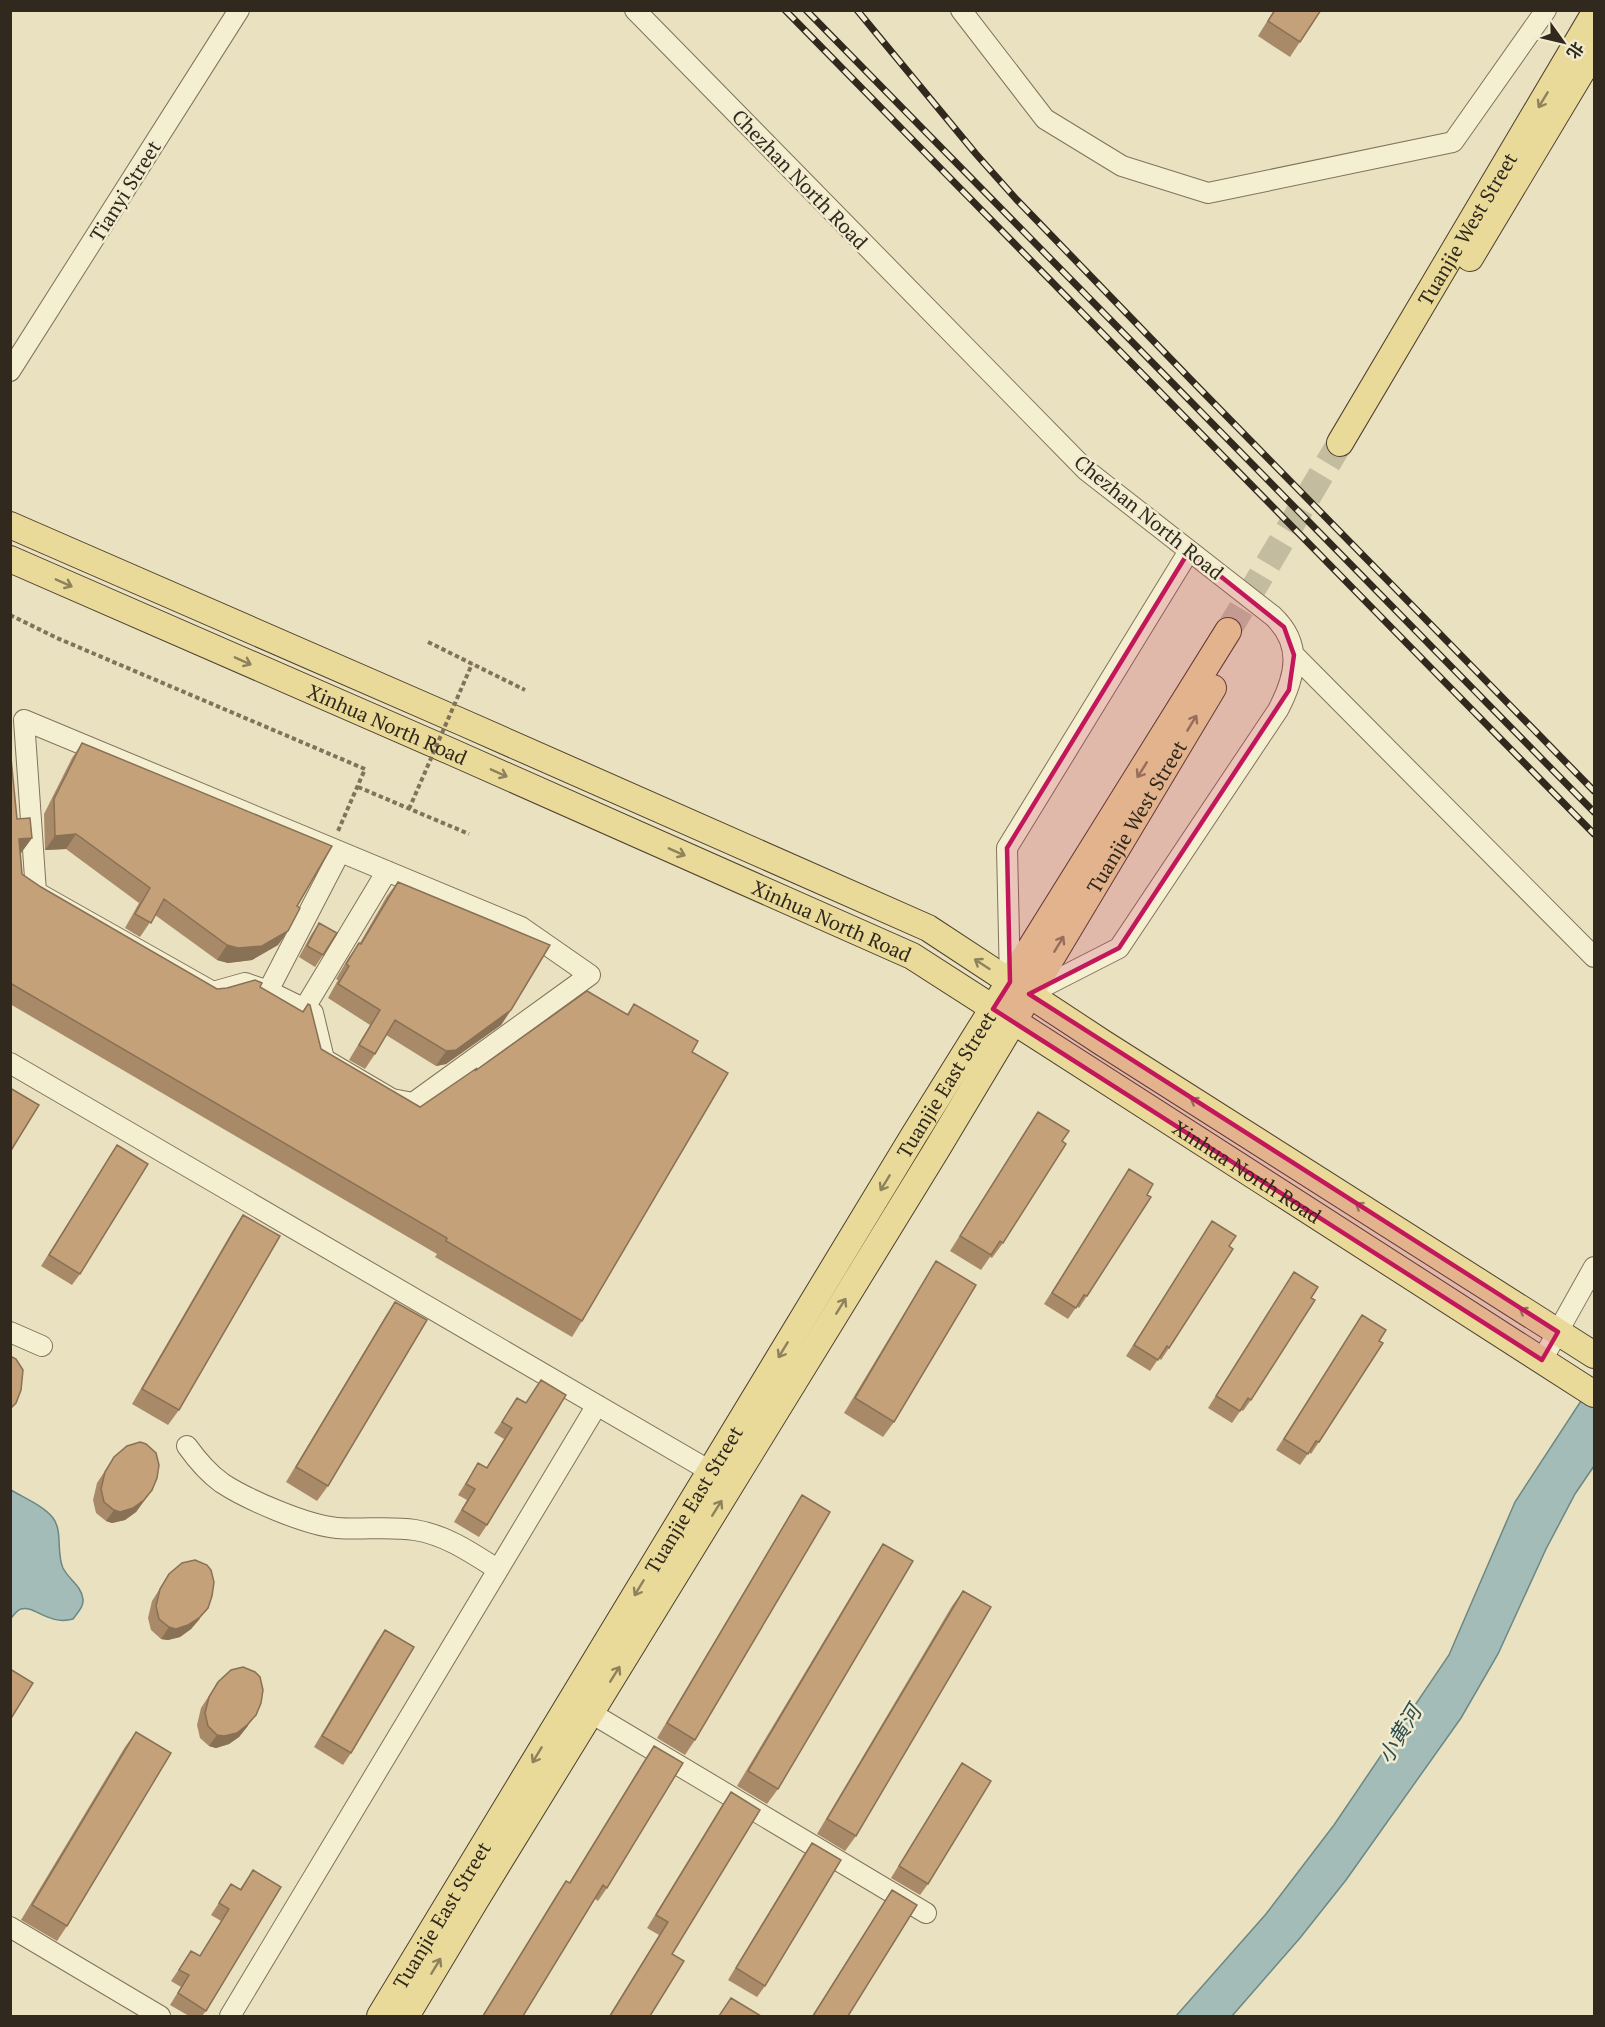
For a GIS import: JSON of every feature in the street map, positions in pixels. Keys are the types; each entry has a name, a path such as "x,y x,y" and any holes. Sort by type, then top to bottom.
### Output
{"main road":[{"name":"Tuanjie West Street","path":"1594,14 1347,447 1594,51"},
{"name":"Xinhua North Road","path":"10,525 454,718 927,928 1594,1355"},
{"name":"Xinhua North Road","path":"10,560 452,752 912,956 1588,1389"},
{"name":"Tuanjie West Street","path":"1019,988 1235,635"},
{"name":"Tuanjie East Street","path":"380,2016 710,1471 1019,988"},
{"name":"Tuanjie East Street","path":"406,2016 937,1149 1003,1015"}],"street":[{"name":"Tianyi Street","path":"10,371 239,10"},
{"name":"Chezhan North Road","path":"635,10 1086,470 1284,627 1294,655 1289,690 1278,710 1119,948 1019,988"},
{"path":"961,10 1045,119 1122,166 1208,193 1454,142 1546,10"},
{"path":"1019,988 1007,848 1189,551"},
{"path":"1294,655 1594,957"},
{"path":"24,720 335,850 521,927 590,975 413,1103 392,1099 324,1059 313,1014 268,991 246,983 213,992 36,892 24,720"},
{"path":"268,991 335,850"},
{"path":"304,1009 387,871"},
{"path":"10,1063 710,1471"},
{"path":"1542,1360 1594,1267"},
{"path":"10,1332 42,1346"},
{"path":"230,2016 597,1405"},
{"path":"187,1446 199,1462 222,1483 280,1512 333,1527 415,1530 441,1537 497,1569"},
{"path":"591,1713 926,1913"},
{"path":"10,1927 160,2016"}],"path":[{"path":"10,615 57,638 365,769 335,850"},
{"path":"428,642 525,690"},
{"path":"409,809 472,664"},
{"path":"358,787 469,834"}],"highlighted area":[{"path":"1189,551 1284,627 1294,655 1289,690 1119,948 1029,994 1558,1332 1542,1360 1086,1069 993,1009 1010,982 1007,848"}],"water":[{"name":"小黄河","path":"1594,1381 1594,1466 1575,1494 1546,1549 1498,1654 1461,1718 1346,1880 1300,1938 1232,2016 1176,2016 1266,1914 1334,1825 1449,1655 1515,1502"},
{"path":"11,1490 34,1502 56,1523 63,1568 80,1590 83,1599 73,1619 57,1620 26,1609 18,1610 11,1618"}],"building":[{"path":"1275,10 1321,10 1300,42 1268,21"},
{"path":"82,743 332,846 297,906 300,908 288,931 262,946 238,948 227,945 164,899 151,923 135,914 150,888 76,834 55,836 54,799"},
{"path":"10,758 17,819 30,818 32,838 19,839 22,874 217,989 255,980 262,983 260,987 303,1012 308,1004 310,1005 321,1049 420,1107 477,1068 475,1071 587,991 628,1015 634,1004 698,1041 692,1052 728,1073 582,1321 446,1241 447,1238 10,983"},
{"path":"398,882 550,945 511,1010 456,1050 446,1051 395,1020 375,1054 359,1045 380,1010 338,984 349,966 346,964 359,943 361,944"},
{"path":"319,923 337,933 323,955 307,946"},
{"path":"10,1088 39,1105 10,1152"},
{"path":"1038,1112 1069,1131 1062,1141 1066,1144 1003,1243 1000,1241 991,1255 960,1236"},
{"path":"117,1145 148,1164 80,1274 49,1255"},
{"path":"1129,1169 1153,1184 1147,1195 1151,1197 1087,1296 1084,1295 1076,1308 1052,1293"},
{"path":"243,1215 280,1236 179,1410 142,1389"},
{"path":"1212,1221 1236,1236 1229,1246 1233,1249 1169,1348 1167,1346 1158,1360 1134,1345"},
{"path":"936,1261 976,1285 894,1422 855,1398"},
{"path":"1294,1272 1318,1287 1311,1298 1315,1300 1251,1400 1248,1398 1240,1411 1216,1396"},
{"path":"395,1302 427,1320 328,1486 296,1467"},
{"path":"1362,1315 1386,1330 1379,1341 1383,1343 1319,1442 1316,1441 1308,1454 1284,1439"},
{"path":"10,1356 16,1359 23,1370 21,1390 16,1403 10,1409"},
{"path":"541,1380 566,1395 487,1525 462,1510 475,1489 466,1484 478,1463 487,1468 512,1428 502,1422 517,1398 526,1403"},
{"path":"140,1442 156,1453 159,1465 157,1478 152,1490 144,1500 133,1508 120,1512 114,1510 104,1502 101,1489 105,1472 114,1457 127,1446"},
{"path":"802,1495 830,1512 695,1740 667,1723"},
{"path":"883,1544 913,1561 778,1789 748,1771"},
{"path":"195,1560 207,1565 211,1570 214,1582 208,1608 188,1625 176,1629 169,1627 159,1619 156,1606 160,1589 169,1574 182,1563"},
{"path":"963,1591 991,1607 856,1836 827,1819"},
{"path":"385,1630 414,1647 351,1753 322,1736"},
{"path":"243,1667 260,1677 263,1690 261,1703 256,1715 237,1733 217,1735 208,1726 205,1713 209,1697 218,1682 231,1670"},
{"path":"10,1669 33,1683 10,1720"},
{"path":"136,1732 171,1753 67,1926 32,1905"},
{"path":"654,1746 683,1763 607,1888 603,1885 523,2016 483,2016 566,1881 570,1883"},
{"path":"962,1763 991,1781 928,1884 899,1866"},
{"path":"731,1792 760,1810 672,1954 684,1961 650,2016 610,2016 668,1922 656,1915"},
{"path":"812,1843 841,1860 765,1986 736,1968"},
{"path":"253,1870 281,1887 206,2011 178,1993 189,1975 179,1970 191,1951 200,1956 229,1909 219,1903 231,1884 241,1890"},
{"path":"892,1890 917,1905 848,2016 813,2016"},
{"path":"731,1998 761,2016 719,2016"}],"tunnel":[{"path":"1228,631 1340,443"}],"railway":[{"path":"785,10 1594,834"},
{"path":"806,10 1594,812"},
{"path":"857,10 1016,199 1594,791"}]}
